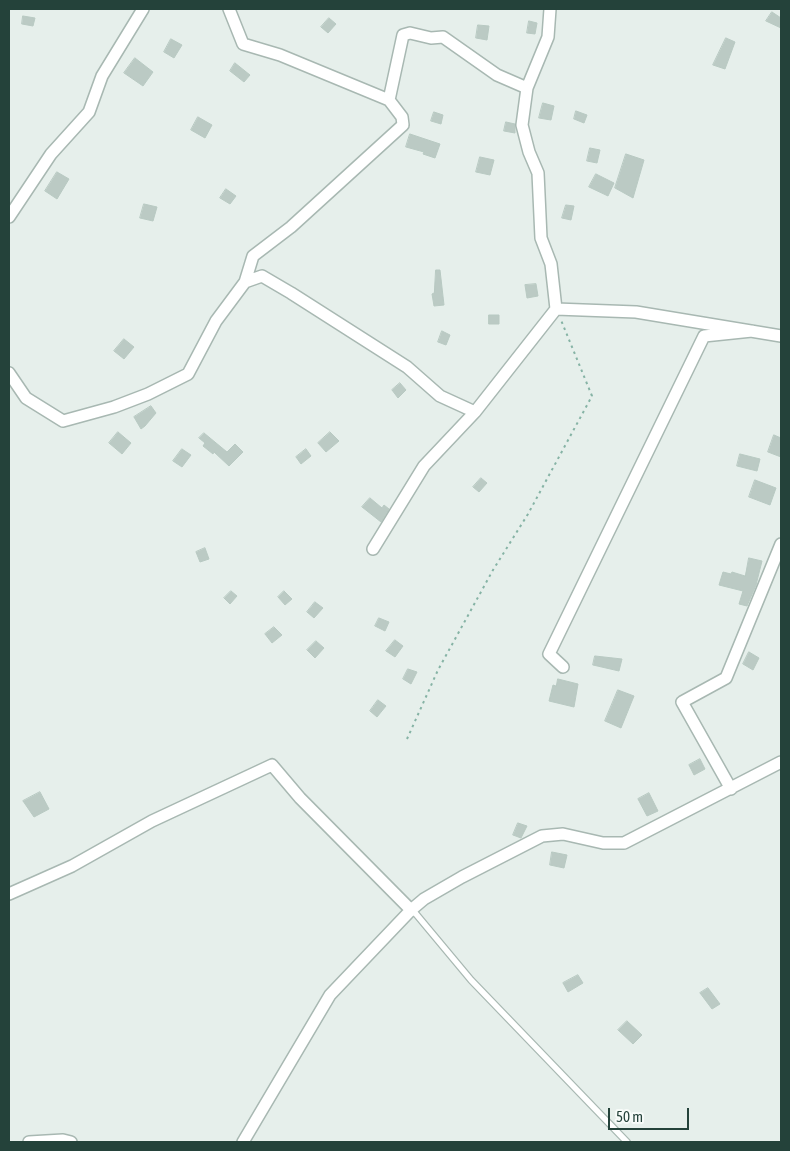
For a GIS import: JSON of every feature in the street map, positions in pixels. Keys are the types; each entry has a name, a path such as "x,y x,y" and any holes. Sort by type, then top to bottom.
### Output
{"street":[{"path":"9,217 51,154 89,112 102,76 143,9"},
{"path":"9,373 26,398 63,421 114,407 148,394 188,374 216,321 245,282 253,256 291,227 403,125 402,116 389,100 280,55 243,44 229,9"},
{"path":"373,549 424,466 475,412 556,309 551,264 542,238 538,173 529,152 522,125 527,88 548,37 550,9"},
{"path":"389,100 403,35 410,33 431,38 443,36 497,75 527,88"},
{"path":"245,282 262,276 407,367 440,396 475,412"},
{"path":"556,309 636,312 781,336"},
{"path":"563,667 549,654 704,336 752,331"},
{"path":"731,789 682,702 726,678 781,544"},
{"path":"243,1142 330,995 411,910 424,899 462,877 542,836 563,834 604,843 624,843 781,762"},
{"path":"9,894 72,866 152,821 272,765 300,798 411,910"},
{"path":"29,1142 63,1140 71,1142"}],"lane":[{"path":"411,910 471,980 628,1142"}],"path":[{"path":"406,739 443,662 493,570 528,514 592,396 556,309"}],"building":[{"path":"772,12 781,18 781,28 766,21"},
{"path":"23,16 35,18 33,26 22,24"},
{"path":"329,18 336,24 328,33 321,27"},
{"path":"529,21 537,23 535,34 527,33"},
{"path":"478,25 489,26 487,40 476,38"},
{"path":"726,38 735,42 725,69 713,65"},
{"path":"171,39 182,45 174,58 164,52"},
{"path":"135,58 153,72 143,86 124,73"},
{"path":"235,63 250,75 244,82 230,71"},
{"path":"543,103 554,106 551,120 539,118"},
{"path":"576,111 587,115 584,123 574,119"},
{"path":"434,112 443,115 441,124 431,121"},
{"path":"198,117 212,125 205,138 191,130"},
{"path":"506,122 515,124 515,133 504,131"},
{"path":"410,134 440,144 435,158 423,154 424,152 406,147"},
{"path":"590,148 600,150 597,163 587,161"},
{"path":"626,154 644,160 633,198 615,188"},
{"path":"480,157 494,160 490,175 476,172"},
{"path":"57,172 69,179 57,199 45,191"},
{"path":"596,174 614,183 608,196 589,187"},
{"path":"226,189 236,196 230,204 220,198"},
{"path":"144,204 157,207 153,221 140,218"},
{"path":"566,205 574,206 571,220 562,218"},
{"path":"436,270 440,270 444,305 434,306 432,294 434,293"},
{"path":"536,284 538,296 527,298 525,285"},
{"path":"489,315 499,315 499,324 489,324"},
{"path":"442,331 450,335 446,345 438,342"},
{"path":"124,339 134,347 124,359 114,351"},
{"path":"400,383 406,390 398,398 392,390"},
{"path":"151,406 156,413 141,429 134,417"},
{"path":"118,432 131,443 122,454 109,443"},
{"path":"330,432 339,441 326,452 318,443"},
{"path":"204,433 227,452 235,444 243,452 229,466 214,452 213,454 203,446 205,443 199,438"},
{"path":"774,435 781,438 781,457 768,452"},
{"path":"182,449 191,455 182,467 173,461"},
{"path":"306,449 311,456 301,464 296,457"},
{"path":"740,454 760,459 757,471 737,466"},
{"path":"481,478 487,483 479,492 473,487"},
{"path":"755,480 776,488 770,505 749,497"},
{"path":"370,498 382,508 384,505 389,509 381,522 362,507"},
{"path":"205,548 209,559 200,562 196,552"},
{"path":"749,558 762,561 756,585 747,606 739,604 743,591 719,585 723,572 731,574 732,572 745,576"},
{"path":"231,591 237,596 230,604 224,598"},
{"path":"284,591 292,599 285,605 278,597"},
{"path":"315,602 323,608 314,618 307,612"},
{"path":"379,618 389,622 385,631 375,626"},
{"path":"274,627 282,635 272,643 265,634"},
{"path":"395,640 403,646 395,657 386,651"},
{"path":"316,641 324,648 315,658 307,650"},
{"path":"749,652 759,658 753,670 743,664"},
{"path":"595,656 622,659 619,671 593,665"},
{"path":"408,669 417,672 411,684 403,679"},
{"path":"558,679 578,684 574,707 549,701 553,685 556,686"},
{"path":"618,690 634,696 621,728 605,721"},
{"path":"378,700 386,706 377,717 370,711"},
{"path":"700,759 705,769 694,775 689,765"},
{"path":"40,792 49,809 34,817 23,801"},
{"path":"649,793 658,811 647,816 638,799"},
{"path":"518,823 527,826 521,838 513,835"},
{"path":"552,852 567,855 564,868 550,865"},
{"path":"578,975 583,983 568,992 563,983"},
{"path":"708,988 720,1004 712,1009 700,993"},
{"path":"627,1021 642,1035 633,1044 618,1030"}]}
